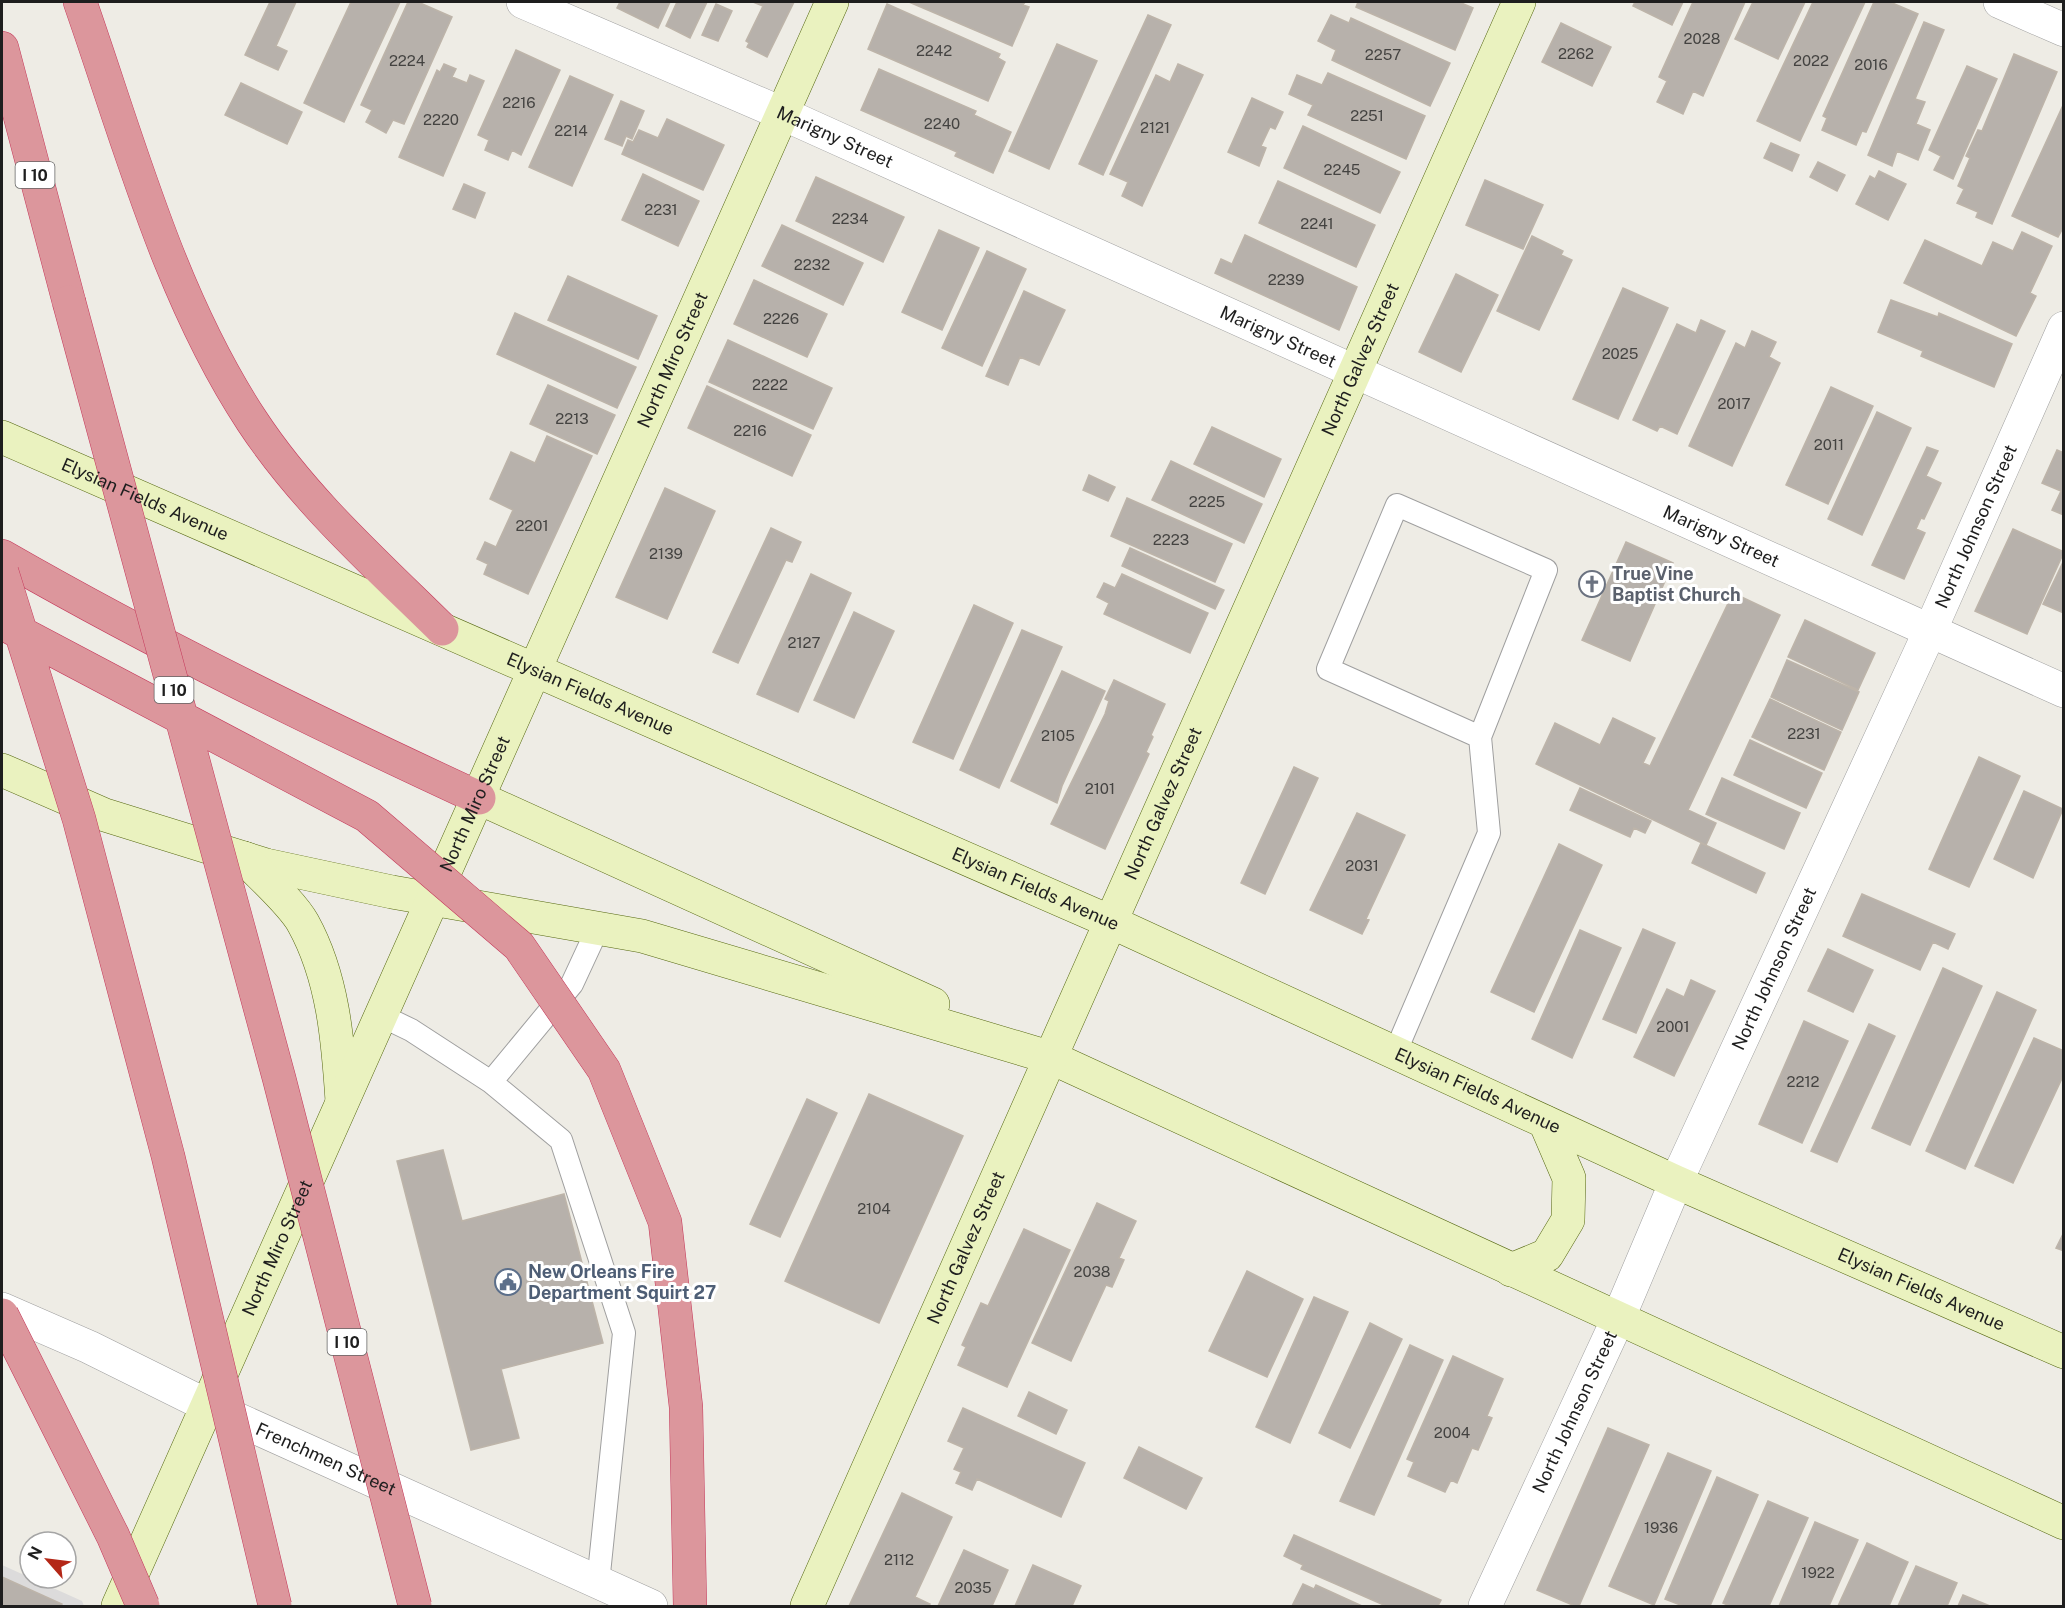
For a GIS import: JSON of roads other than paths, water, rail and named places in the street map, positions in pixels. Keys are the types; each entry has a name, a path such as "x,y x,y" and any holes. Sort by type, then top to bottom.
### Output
{"highway":[{"path":"80,2 182,291 217,364 253,423 325,513 442,629"},
{"name":"I 10","path":"2,48 279,1078 415,1606"},
{"path":"2,556 85,604 278,704 479,798"},
{"path":"2,572 79,819 165,1144 275,1606"},
{"path":"2,623 367,816 519,946 604,1070 665,1222 686,1407 690,1606"},
{"path":"2,1315 113,1536 143,1606"}],"main road":[{"name":"North Miro Street","path":"118,1606 832,2"},
{"name":"North Galvez Street","path":"807,1606 1519,2"},
{"name":"Elysian Fields Avenue","path":"2,437 1111,922 1676,1182 2064,1352"},
{"path":"2,771 105,814 244,858 392,892 642,936 1052,1058"},
{"path":"479,798 1052,1058 2064,1523"},
{"path":"244,858 302,921 325,974 338,1042 342,1105"},
{"path":"1511,1269 1547,1255 1568,1220 1569,1178 1545,1122"}],"street":[{"name":"Marigny Street","path":"524,2 781,113 2064,691"},
{"path":"2000,2 2064,30"},
{"name":"North Johnson Street","path":"1485,1606 1618,1319 1676,1182 1930,631 2064,328"},
{"name":"Frenchmen Street","path":"2,1309 89,1347 208,1406 651,1606"}],"lane":[{"path":"1395,1053 1489,833 1480,737 1546,570 1397,505 1328,669 1480,737"},
{"path":"491,1082 572,984 598,928"},
{"path":"382,1016 411,1030 491,1082 561,1140 624,1333 598,1582"}],"place":[{"name":"True Vine Baptist Church","path":"1592,584"},
{"name":"New Orleans Fire Department Squirt 27","path":"508,1282"}]}
